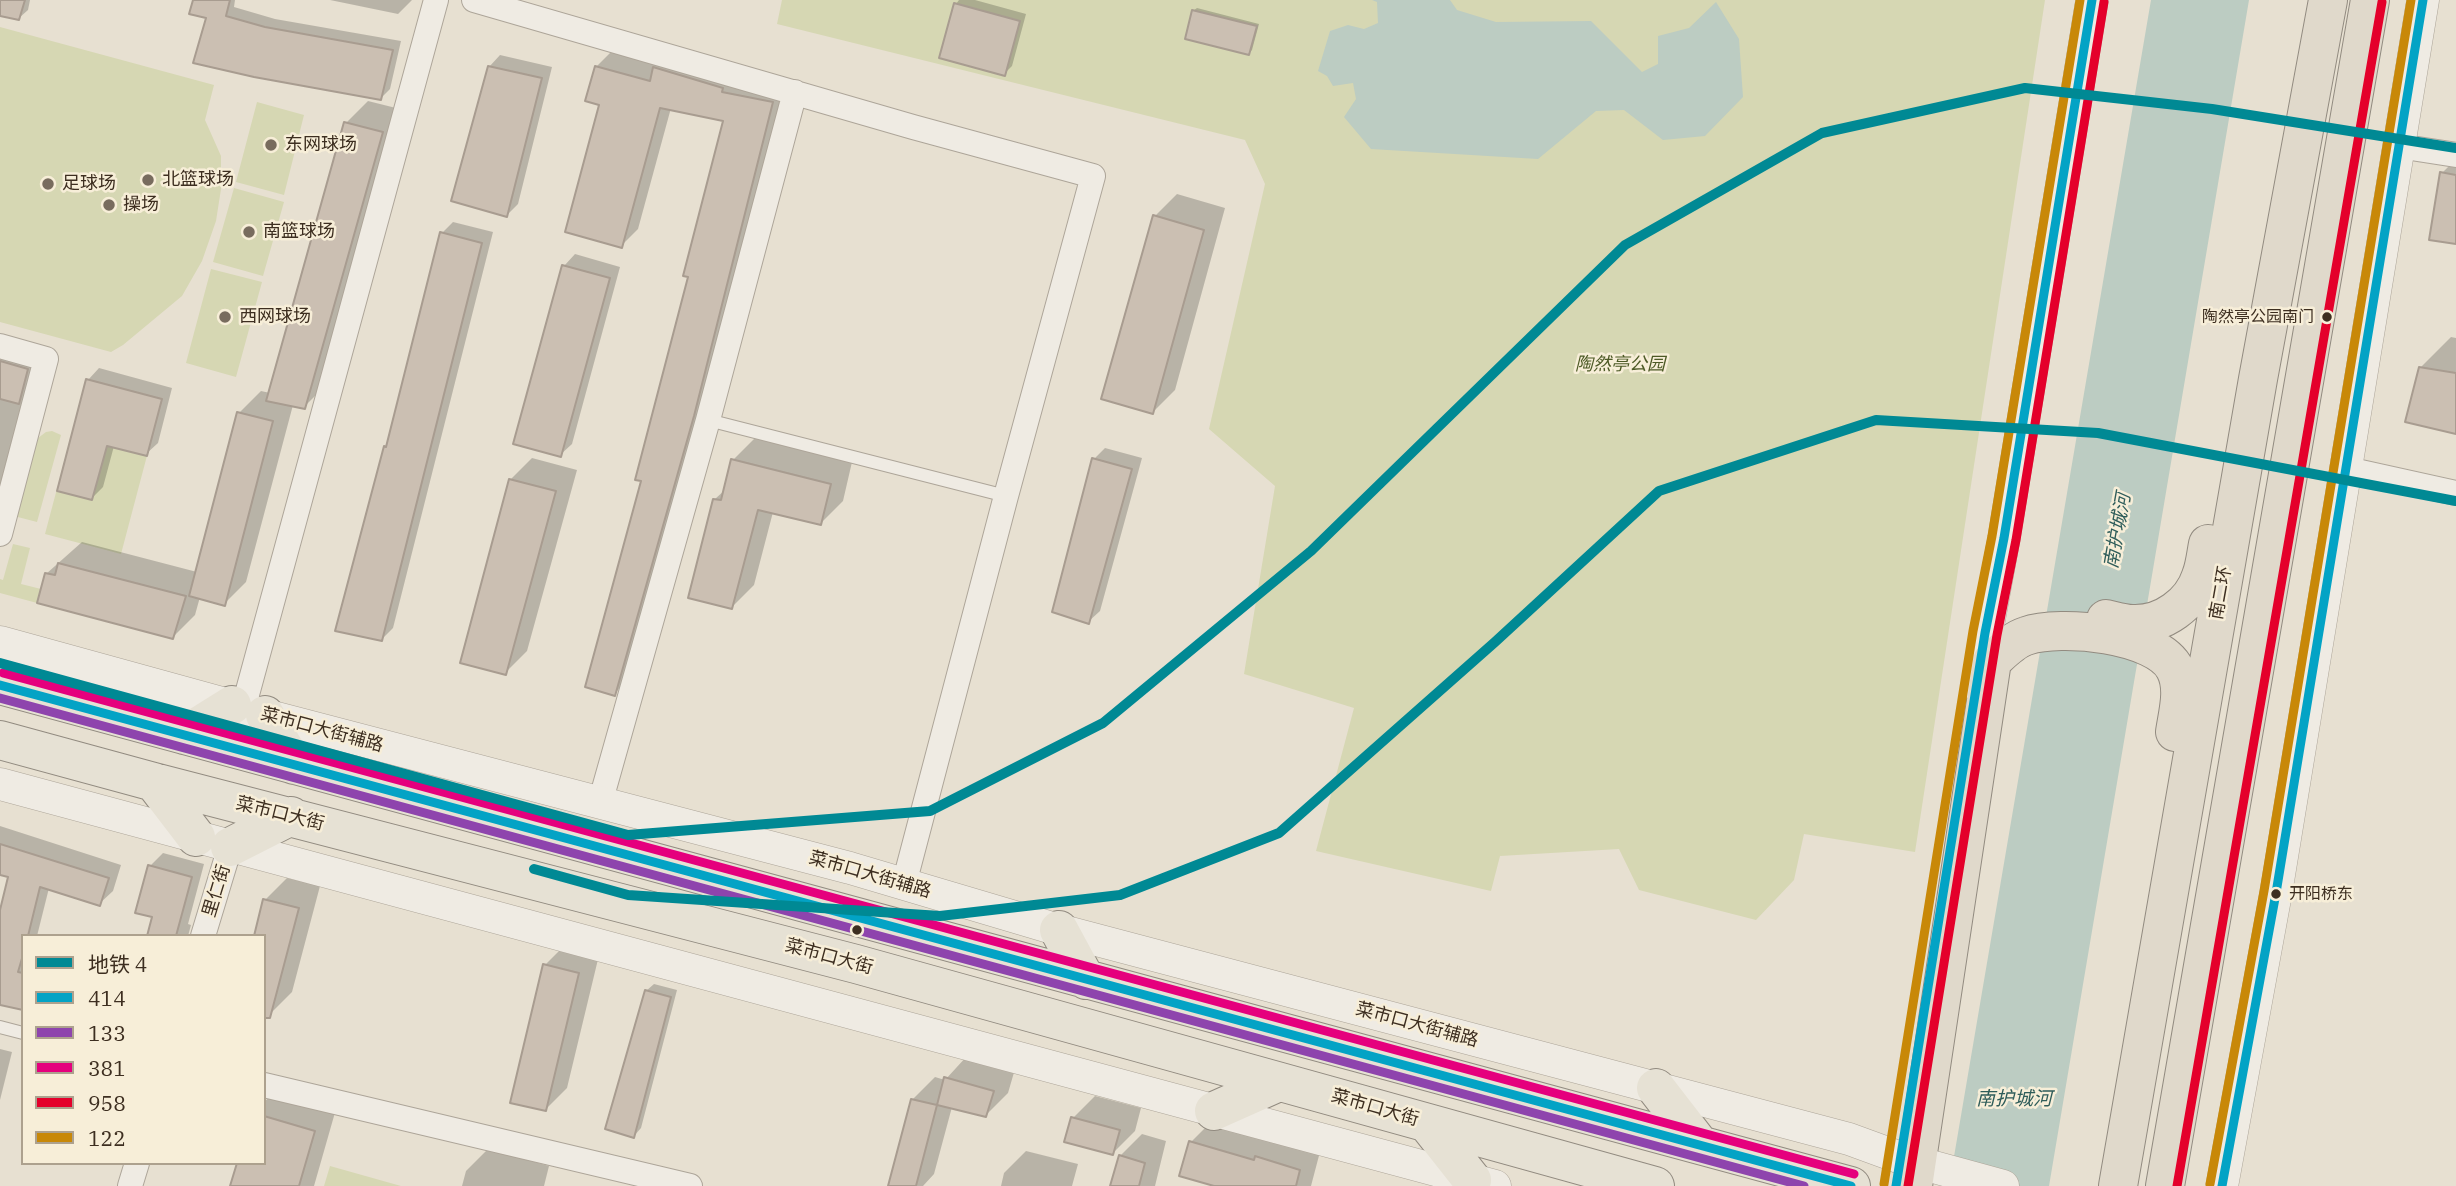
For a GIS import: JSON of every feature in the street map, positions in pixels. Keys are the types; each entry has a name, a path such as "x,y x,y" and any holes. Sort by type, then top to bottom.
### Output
{"highway":[{"name":"南二环","path":"2119,1186 2258,379 2328,0"},
{"path":"2165,1186 2370,0"},
{"path":"2164,635 2192,595 2201,576 2228,439 2258,379"},
{"path":"1985,633 2025,625 2064,612 2134,624 2164,635"},
{"path":"1914,1172 1992,661 2025,625"},
{"path":"2164,635 2181,693 2164,812 2175,853"}],"main road":[{"path":"0,685 1851,1186"},
{"path":"184,735 247,710 295,765"},
{"name":"菜市口大街","path":"0,740 843,961 1655,1186"},
{"path":"153,782 213,842 291,816"},
{"path":"1059,930 1086,980"},
{"path":"1214,1111 1279,1082"},
{"path":"1656,1088 1700,1145"},
{"path":"1427,1123 1484,1183"}],"street":[{"path":"247,710 436,0"},
{"path":"474,0 1093,176 904,884"},
{"path":"1914,1172 1985,633 2004,538 2092,0"},
{"path":"2222,1186 2276,893 2423,0"},
{"path":"600,803 708,420 795,92"},
{"path":"2398,146 2456,155"},
{"path":"0,346 46,359 0,534"},
{"path":"2347,469 2456,493"},
{"name":"菜市口大街辅路","path":"0,642 247,710 850,868 1059,930 1849,1139 1914,1172 2003,1186"},
{"path":"0,784 1484,1183"},
{"name":"里仁街","path":"203,934 213,842"},
{"path":"266,1085 690,1186"},
{"path":"130,1186 136,1165"}],"lane":[{"path":"708,420 1006,496"},
{"path":"0,1027 21,1032"}],"green space":[{"name":"陶然亭公园","path":"782,0 2045,0 1915,852 1804,834 1794,880 1756,920 1639,890 1619,849 1500,856 1491,891 1316,851 1354,708 1244,674 1275,486 1209,429 1265,184 1245,140 777,24"},
{"name":"操场","path":"0,27 214,85 205,120 221,156 221,189 216,221 202,261 182,296 111,352 0,322"},
{"name":"东网球场","path":"257,102 304,115 284,195 236,182"},
{"name":"南篮球场","path":"234,188 284,202 263,276 213,262"},
{"name":"西网球场","path":"211,269 262,282 236,377 186,363"},
{"path":"86,379 162,399 121,554 45,534"},
{"path":"52,431 61,435 37,522 10,515 34,441"},
{"path":"13,544 30,548 21,584 41,589 37,603 0,593 0,579 3,580"},
{"path":"330,1166 401,1186 324,1186"}],"water":[{"path":"1372,0 1450,0 1457,10 1496,22 1591,21 1642,72 1658,64 1658,36 1689,28 1716,2 1739,39 1743,97 1705,136 1663,140 1624,110 1596,111 1538,159 1371,149 1344,117 1356,99 1353,83 1333,86 1327,76 1318,71 1330,31 1348,25 1364,29 1378,23 1377,2"},
{"name":"南护城河","path":"2151,0 2249,0 2049,1186 1949,1186"}],"building":[{"path":"0,0 25,0 19,20 0,16"},
{"path":"193,0 230,0 226,16 265,27 393,50 381,100 193,63 206,18 189,14"},
{"path":"954,3 1020,21 1005,76 939,58"},
{"path":"1192,10 1257,26 1249,55 1185,39"},
{"path":"488,66 542,78 507,217 451,201"},
{"path":"595,66 650,81 653,67 723,88 722,92 773,102 694,416 615,696 585,687 641,481 635,480 688,277 683,276 723,121 660,108 622,248 565,232 599,105 585,101"},
{"path":"344,122 383,132 305,409 266,401"},
{"path":"2440,172 2456,175 2456,244 2429,240"},
{"path":"1153,215 1204,230 1153,414 1101,399"},
{"path":"440,232 482,243 382,641 335,631 384,446 386,447"},
{"path":"562,265 610,278 561,457 513,444"},
{"path":"0,361 28,369 19,404 0,399"},
{"path":"2419,367 2456,373 2456,434 2405,422"},
{"path":"86,379 162,399 147,456 107,446 92,500 57,491"},
{"path":"237,412 273,421 225,606 189,596"},
{"path":"1092,458 1132,469 1089,624 1052,612"},
{"path":"731,459 831,484 821,525 758,510 732,609 688,598 713,499 721,500"},
{"path":"509,479 556,491 506,675 460,663"},
{"path":"58,563 186,596 173,639 37,603 45,573 55,575"},
{"path":"0,844 109,878 100,906 40,887 28,934 21,934 21,962 18,972 21,973 21,1010 0,1005 0,910 8,877 0,875"},
{"path":"148,865 192,877 177,934 148,934 152,917 135,913"},
{"path":"263,899 299,908 270,1018 266,1018 266,934 254,934"},
{"path":"543,964 579,973 546,1111 510,1103"},
{"path":"645,990 671,997 634,1138 605,1129"},
{"path":"944,1077 994,1091 986,1117 937,1105"},
{"path":"911,1099 937,1105 916,1186 888,1186"},
{"path":"266,1117 315,1131 299,1186 230,1186 236,1165 266,1165"},
{"path":"1071,1117 1120,1130 1113,1155 1064,1142"},
{"path":"1189,1141 1254,1160 1255,1156 1300,1170 1296,1186 1214,1186 1179,1176"},
{"path":"1119,1155 1145,1163 1139,1186 1110,1186"}],"metro line":[{"name":"4","path":"0,663 628,835 930,811 1103,723 1311,551 1625,245 1822,133 2025,88 2212,109 2456,148"},
{"name":"4","path":"534,869 628,895 940,916 1120,895 1279,833 1495,642 1659,491 1876,420 2098,433 2456,501"}],"transit line":[{"name":"122","path":"1884,1184 1973,631 1992,536 2080,0"},
{"name":"414","path":"1896,1186 1985,633 2004,538 2092,0"},
{"name":"122","path":"2210,1184 2264,891 2411,0"},
{"name":"414","path":"2222,1186 2276,893 2423,0"},
{"name":"958","path":"1908,1186 1997,635 2016,540 2104,2"},
{"name":"958","path":"2177,1186 2382,2"},
{"name":"381","path":"3,673 1854,1174"},
{"name":"414","path":"0,685 1851,1186"},
{"name":"133","path":"0,698 1804,1186"}],"place":[{"name":"东网球场","path":"271,145"},
{"name":"北篮球场","path":"148,180"},
{"name":"足球场","path":"48,184"},
{"name":"操场","path":"109,205"},
{"name":"南篮球场","path":"249,232"},
{"name":"西网球场","path":"225,317"},
{"name":"陶然亭公园南门","path":"2327,317"},
{"name":"开阳桥东","path":"2276,894"}]}
